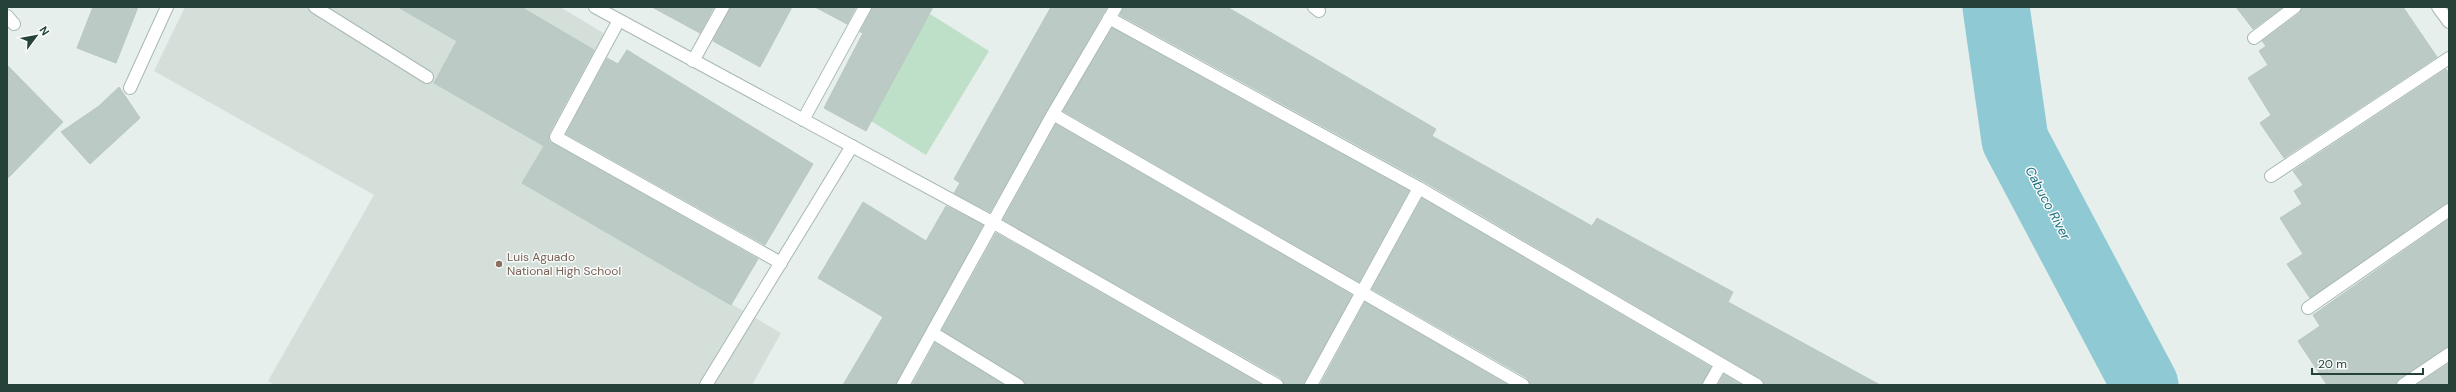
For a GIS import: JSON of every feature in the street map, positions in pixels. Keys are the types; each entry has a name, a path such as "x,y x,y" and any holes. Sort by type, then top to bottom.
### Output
{"street":[{"path":"130,88 167,7"},
{"path":"315,7 427,77"},
{"path":"595,7 994,223 1277,385"},
{"path":"693,61 723,7"},
{"path":"803,120 865,7"},
{"path":"903,385 1053,114 1116,7"},
{"path":"2254,38 2295,7"},
{"path":"2438,7 2449,22"},
{"path":"1109,18 1419,188 1757,385"},
{"path":"619,20 556,137 781,263"},
{"path":"2271,176 2449,58"},
{"path":"1053,114 1523,385"},
{"path":"706,385 852,146"},
{"path":"1311,385 1419,188"},
{"path":"2308,308 2449,210"},
{"path":"933,333 1018,385"},
{"path":"2403,385 2449,354"},
{"path":"1709,385 1721,364"}],"shaded area":[{"name":"Luis Aguado National High School","path":"185,7 560,7 605,34 523,183 781,333 752,385 274,385 268,381 374,195 154,71"}],"green space":[{"path":"930,14 989,51 926,155 866,118"}],"building":[{"path":"93,7 138,7 116,63 77,48"},
{"path":"398,7 521,7 594,50 549,133 549,141 758,259 731,305 522,183 544,146 434,83 457,41"},
{"path":"652,7 714,7 700,33"},
{"path":"730,7 792,7 760,67 713,41"},
{"path":"815,7 856,7 847,24"},
{"path":"872,7 933,7 866,131 824,108 863,33 860,32"},
{"path":"1051,7 1107,7 990,212 954,193 960,183 954,179"},
{"path":"1123,7 1227,7 1436,129 1432,136 1592,226 1597,218 1733,292 1728,302 1880,385 1764,385 1761,379 1423,181 1120,15"},
{"path":"2236,7 2283,7 2253,29"},
{"path":"2302,7 2403,7 2437,57 2284,158 2260,123 2271,115 2248,78 2268,65 2259,51 2266,46 2262,41 2300,13"},
{"path":"1112,28 1409,191 1359,282 1063,111"},
{"path":"627,50 813,164 765,245 566,134 607,58 618,64"},
{"path":"7,65 63,122 7,179"},
{"path":"2446,69 2449,74 2449,203 2310,298 2287,264 2303,254 2280,218 2302,204 2294,191 2303,185 2293,171"},
{"path":"119,87 140,118 90,164 61,132 99,106"},
{"path":"1056,124 1352,295 1304,385 1284,385 1281,378 1003,220"},
{"path":"1422,198 1711,367 1702,385 1530,385 1527,378 1372,289"},
{"path":"863,202 926,241 946,206 983,225 896,385 843,385 883,317 818,278"},
{"path":"2449,219 2449,347 2399,379 2396,385 2327,385 2298,341 2320,326 2313,315"},
{"path":"996,233 1262,385 1025,385 1022,379 942,330"},
{"path":"1365,302 1508,385 1320,385"},
{"path":"935,343 1004,385 912,385"},
{"path":"2449,363 2449,385 2416,385"},
{"path":"1724,374 1742,385 1718,385"}],"waterway":[{"name":"Cabuco River","path":"1996,7 2015,140 2145,385"}],"place":[{"name":"Luis Aguado National High School","path":"499,264"}]}
